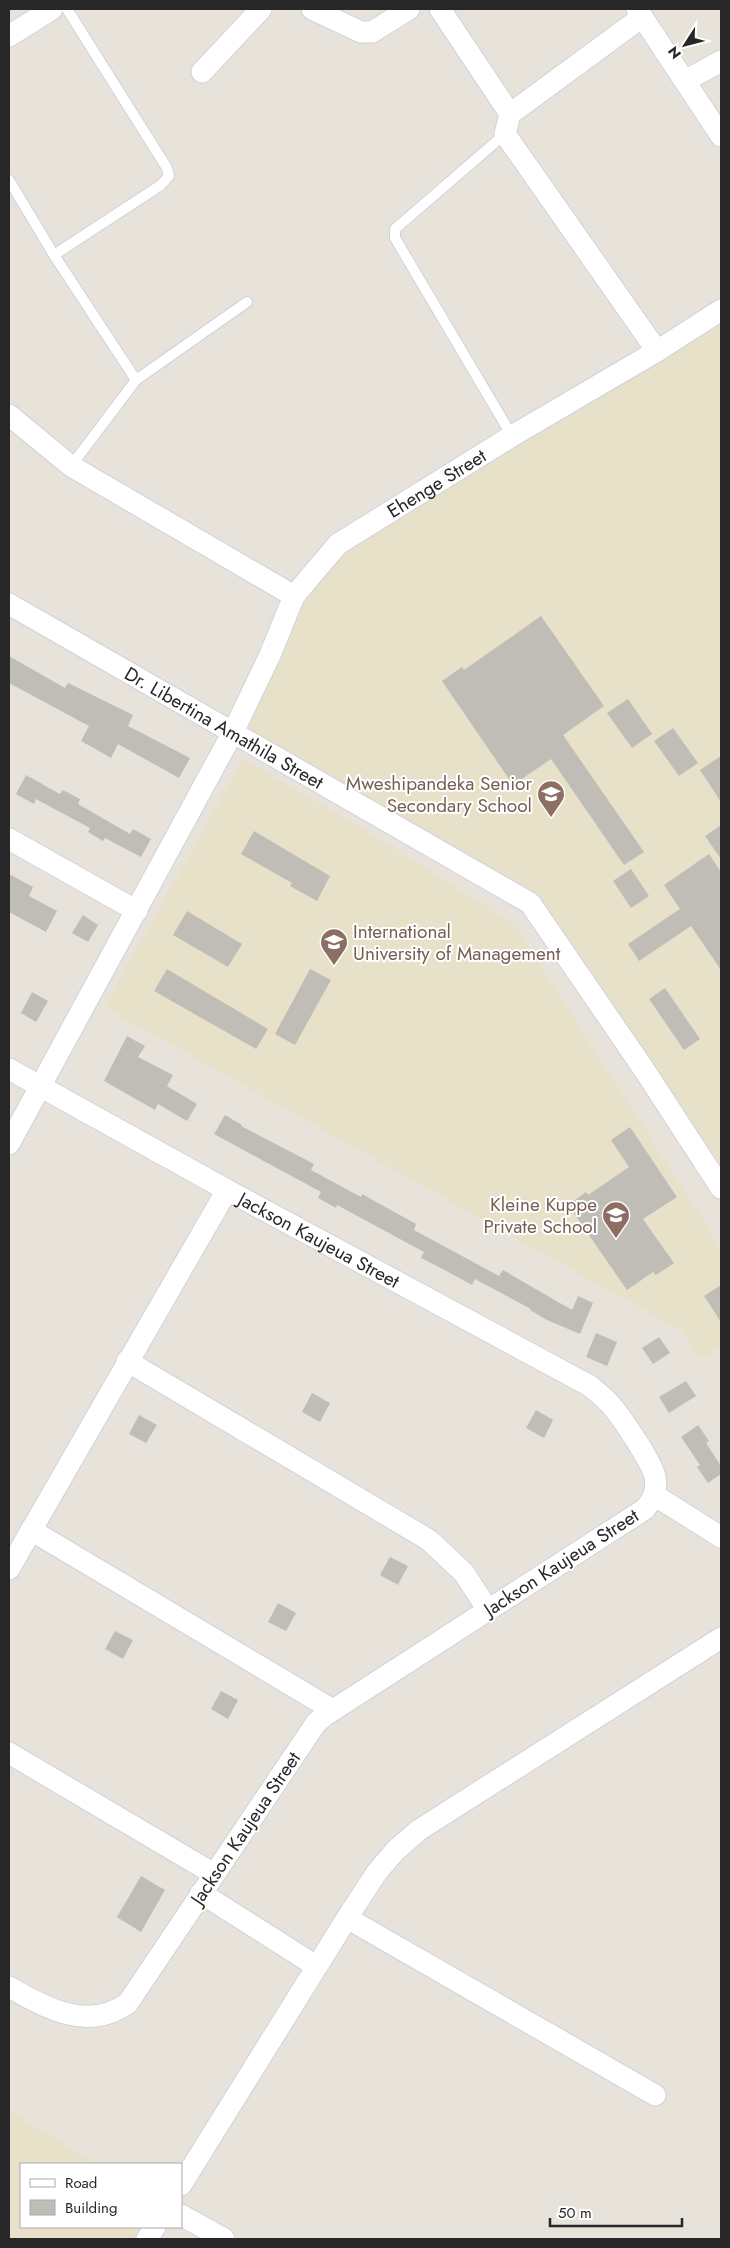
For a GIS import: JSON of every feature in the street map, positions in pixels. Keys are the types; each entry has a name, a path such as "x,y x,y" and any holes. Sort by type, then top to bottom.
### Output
{"street":[{"path":"9,36 52,9"},
{"path":"202,72 262,9"},
{"path":"312,9 361,32 372,32 409,9"},
{"path":"440,9 507,124 657,351"},
{"path":"507,124 639,13 721,136"},
{"path":"685,80 721,61"},
{"name":"Ehenge Street","path":"9,1144 233,732 270,655 294,596 338,544 512,436 657,351 721,310"},
{"path":"9,416 71,466 294,596"},
{"name":"Dr. Libertina Amathila Street","path":"9,604 530,903 645,1071 721,1188"},
{"path":"9,839 137,911"},
{"name":"Jackson Kaujeua Street","path":"9,1069 227,1190 590,1386 610,1404 650,1465 655,1477 652,1501 644,1509 333,1710 316,1723 128,2003 116,2011 101,2015 62,2014 44,2007 9,1987"},
{"path":"9,1570 127,1361 227,1190"},
{"path":"127,1361 429,1540 448,1556 464,1574 488,1610"},
{"path":"654,1495 721,1537"},
{"path":"31,1530 333,1710"},
{"path":"182,2183 316,1966 377,1872 395,1851 419,1830 721,1638"},
{"path":"9,1753 214,1874"},
{"path":"201,1893 316,1966"},
{"path":"347,1918 654,2095"},
{"path":"182,2216 224,2239"},
{"path":"147,2239 154,2228"}],"lane":[{"path":"54,255 161,185 169,176 167,168 67,9"},
{"path":"507,124 394,229 395,238 512,436"},
{"path":"9,180 54,255 136,380"},
{"path":"71,466 136,380 247,302"}],"shaded area":[{"name":"Mweshipandeka Senior Secondary School","path":"721,310 721,1188 530,903 233,732 294,596 338,544"},
{"name":"International University of Management","path":"243,759 362,828 514,924 721,1248 721,1346 700,1360 683,1332 104,1007"},
{"path":"9,2111 95,2163 20,2163 20,2228 154,2228 147,2239 9,2239"}],"building":[{"path":"541,616 604,706 563,735 644,852 624,865 551,759 513,785 442,681 462,667 464,670"},
{"path":"9,656 65,688 68,683 133,715 128,726 190,758 179,778 118,744 111,758 81,741 89,726 9,683"},
{"path":"628,699 652,734 632,748 607,713"},
{"path":"673,728 698,763 679,776 654,741"},
{"path":"721,756 721,802 700,770"},
{"path":"26,775 60,794 63,790 80,799 78,804 130,834 133,829 151,839 141,857 105,838 103,841 88,832 90,828 36,799 34,804 16,794"},
{"path":"721,825 721,859 705,836"},
{"path":"254,831 330,876 317,901 290,886 292,883 241,854"},
{"path":"709,854 721,872 721,970 691,926 639,961 628,944 680,909 664,885"},
{"path":"631,869 649,896 631,908 613,881"},
{"path":"9,874 33,887 29,896 57,911 46,932 9,912"},
{"path":"187,911 242,944 228,967 173,935"},
{"path":"83,915 98,925 88,942 72,933"},
{"path":"167,969 268,1029 256,1049 154,991"},
{"path":"310,969 331,980 295,1045 275,1034"},
{"path":"665,988 700,1039 684,1050 649,999"},
{"path":"32,992 48,1001 36,1022 21,1013"},
{"path":"127,1036 145,1046 138,1057 173,1075 167,1086 197,1104 187,1121 158,1104 155,1110 104,1081"},
{"path":"225,1115 241,1126 314,1164 311,1170 361,1197 362,1194 416,1224 414,1230 499,1276 503,1270 572,1310 578,1296 593,1303 580,1334 547,1320 531,1309 475,1279 472,1285 421,1258 424,1252 337,1205 336,1208 318,1198 321,1192 214,1134"},
{"path":"630,1127 677,1197 643,1219 674,1263 656,1275 653,1272 627,1290 568,1205 586,1192 588,1195 629,1167 611,1140"},
{"path":"721,1285 721,1322 704,1296"},
{"path":"596,1333 617,1342 607,1366 586,1357"},
{"path":"659,1337 670,1353 653,1364 642,1348"},
{"path":"686,1381 696,1396 669,1413 659,1397"},
{"path":"312,1393 330,1403 320,1422 302,1412"},
{"path":"536,1410 553,1420 544,1438 526,1428"},
{"path":"139,1415 157,1425 146,1443 129,1434"},
{"path":"698,1425 709,1441 706,1443 721,1466 721,1474 708,1483 697,1467 700,1465 681,1437"},
{"path":"390,1557 408,1566 398,1585 380,1575"},
{"path":"278,1603 296,1613 286,1631 268,1622"},
{"path":"115,1631 133,1640 123,1659 105,1649"},
{"path":"221,1691 238,1700 228,1719 211,1709"},
{"path":"141,1876 165,1890 141,1932 117,1917"}],"place":[{"name":"Mweshipandeka Senior Secondary School","path":"551,818"},
{"name":"International University of Management","path":"334,966"},
{"name":"Kleine Kuppe Private School","path":"616,1239"}]}
